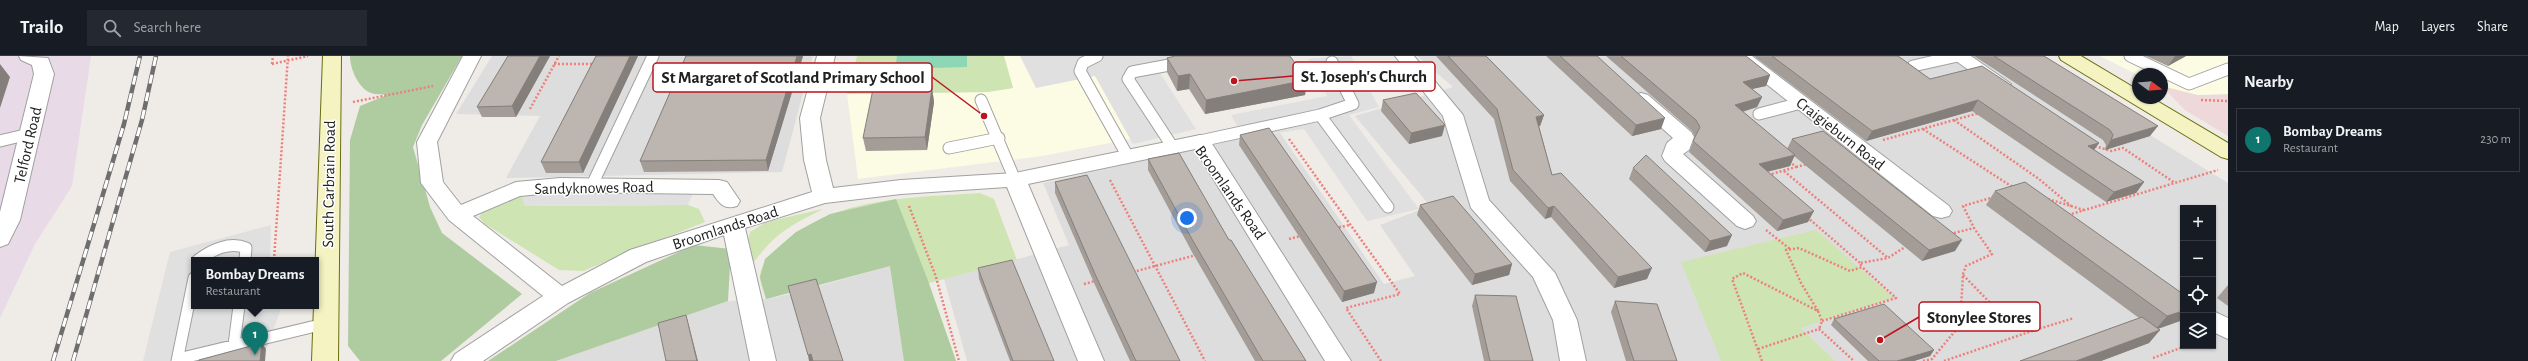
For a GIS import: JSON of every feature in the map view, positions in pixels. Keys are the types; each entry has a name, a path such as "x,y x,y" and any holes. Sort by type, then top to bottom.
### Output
{"street":[{"name":"Telford Road","path":"0,239 9,220 44,74 41,62 28,56"},
{"name":"South Carbrain Road","path":"325,361 324,324 329,108 332,56"},
{"path":"472,56 426,142 432,183 457,215 560,297"},
{"path":"824,196 815,160 810,118 826,56"},
{"path":"1404,56 1453,115 1479,203 1543,272 1565,320 1573,361"},
{"name":"Craigieburn Road","path":"1740,56 1941,211"},
{"path":"1958,56 2019,95"},
{"path":"2068,56 2225,160"},
{"path":"1627,86 1684,137 1682,145 1674,148 1672,156 1745,221"},
{"name":"Broomlands Road","path":"464,361 560,297 638,256 733,224 824,196 901,187 1015,180 1100,162 1127,154 1200,141 1267,244 1338,361"},
{"path":"1015,180 1063,290 1091,361"},
{"name":"Sandyknowes Road","path":"457,215 478,204 516,189 592,185 719,187 729,201"},
{"path":"733,224 763,361"},
{"path":"2216,322 2228,330"}],"lane":[{"path":"592,185 653,56"},
{"path":"1097,56 1083,63 1080,71 1127,154"},
{"path":"1913,66 1958,56"},
{"path":"2130,56 2189,84 2228,69"},
{"path":"1172,146 1128,79 1132,72 1192,60"},
{"path":"1200,141 1320,115 1353,104 1332,62"},
{"path":"981,100 999,138 1015,180"},
{"path":"1759,114 1801,103"},
{"path":"1320,115 1388,207"},
{"path":"0,141 29,134"},
{"path":"949,148 999,138"},
{"path":"202,257 210,251 238,244 246,248 245,257"},
{"path":"191,292 177,360 324,324"},
{"path":"234,345 239,309"}],"path":[{"path":"273,56 272,64 308,56"},
{"path":"274,257 288,56"},
{"path":"530,109 559,56"},
{"path":"554,64 602,64"},
{"path":"329,108 424,88"},
{"path":"2210,101 2228,101"},
{"path":"1858,147 1982,112"},
{"path":"1954,120 2039,179 2072,207"},
{"path":"1923,128 1982,169 2018,190 2011,192"},
{"path":"1287,136 1400,294 1346,308 1382,361"},
{"path":"2095,146 2111,151 2123,148 2175,183"},
{"path":"1785,157 1796,167"},
{"path":"2070,219 2066,216 2175,183 2225,160"},
{"path":"1100,162 1206,361"},
{"path":"1762,176 1808,164"},
{"path":"1784,170 1888,258"},
{"path":"901,187 936,277 959,361"},
{"path":"1923,361 1933,360 1960,325 1963,274 1966,266 1992,254 1974,228 1963,206 1997,196"},
{"path":"2045,198 2084,210"},
{"path":"1802,212 1896,298 1822,321"},
{"path":"1745,221 1770,231 1790,250"},
{"path":"1328,230 1350,224"},
{"path":"1945,236 1974,228"},
{"path":"1267,244 1305,235"},
{"path":"1758,349 1819,328 1822,321 1818,311 1801,283 1786,250 1799,248 1850,271 1861,265 1888,258 1905,247"},
{"path":"1132,272 1201,254"},
{"path":"1762,361 1732,279 1743,273 1818,311"},
{"path":"1963,274 2000,313 2011,311 2032,331"},
{"path":"1063,290 1101,280"},
{"path":"1944,361 2074,318"},
{"path":"1819,328 1854,361"},
{"path":"2153,358 2180,348"}],"shaded area":[{"path":"0,56 91,56 72,186 35,244 0,318"},
{"path":"492,56 813,56 782,172 506,178 540,116 456,114"},
{"path":"1004,56 1128,56 1094,73 1131,139 1042,156 858,179 847,94 988,92 1013,88"},
{"path":"1020,56 1236,56 1158,70 1196,129 1133,144 1095,76 1036,88"},
{"path":"1351,56 1379,107 1349,115 1419,209 1367,221 1304,129 1244,138 1231,115 1327,96 1308,59"},
{"path":"1417,56 2022,56 2228,183 2228,361 967,361 944,279 1069,245 1043,183 1244,138 1280,133 1384,284 1415,276 1380,225 1430,206 1355,116 1453,87"},
{"path":"2100,56 2228,56 2228,94 2198,95 2168,88 2168,68 2132,68 2132,72"},
{"path":"2168,88 2198,95 2228,94 2228,136 2185,110 2168,92"},
{"path":"694,191 688,205 525,206 522,195"},
{"path":"271,225 270,257 191,257 191,309 280,309 266,349 223,361 143,361 170,252"},
{"path":"890,266 904,361 556,361 728,301 766,299 790,294"}],"green space":[{"path":"350,56 462,56 422,125 413,147 430,207 442,233 522,294 441,361 360,361 348,346 350,140 360,106 387,95 373,94 367,91 359,83 353,72"},
{"path":"857,56 1004,56 1013,88 988,92 847,94"},
{"path":"897,56 967,56 967,67 895,69"},
{"path":"980,193 994,199 1017,260 929,283 956,361 904,361 890,266 766,299 761,284 760,275 763,265 768,258 782,244 803,228 826,216 850,208 876,202 928,196"},
{"path":"522,195 525,206 688,205 699,209 705,222 583,271 559,270 485,224 479,217 492,205 510,197"},
{"path":"896,199 927,278 956,361 904,361 890,266 766,299 760,277 765,259 796,232 830,214"},
{"path":"823,209 791,226 775,238 751,266 746,249 750,232 766,222"},
{"path":"1816,230 1894,298 1801,328 1835,361 1721,361 1681,262"},
{"path":"694,245 731,249 728,301 556,361 488,361 590,293"}],"building":[{"path":"508,56 540,56 512,106 477,107"},
{"path":"596,56 630,56 579,162 541,162"},
{"path":"686,56 797,56 766,160 640,161"},
{"path":"1175,56 1290,56 1307,80 1206,100 1190,74 1178,76 1167,58"},
{"path":"1448,56 1486,56 1544,115 1536,117 1552,175 1561,173 1652,268 1618,277 1554,206 1548,208 1513,170 1497,109"},
{"path":"1560,56 1597,56 1665,118 1636,125"},
{"path":"1621,56 1746,56 1770,75 1743,82 1762,97 1735,105 1795,155 1759,164 1814,211 1783,220 1693,141 1700,127 1696,120"},
{"path":"1772,56 1898,56 1930,79 1982,66 2099,143 2088,146 2144,182 2114,192 1978,100 1872,131"},
{"path":"1994,56 2044,56 2158,126 2111,140 2113,135 2110,130"},
{"path":"932,88 925,137 863,138 873,89"},
{"path":"1416,93 1445,125 1411,133 1383,100"},
{"path":"1269,128 1377,282 1344,291 1240,135"},
{"path":"1823,131 1962,240 1929,250 1792,139"},
{"path":"1179,153 1229,240 1231,240 1306,361 1263,361 1193,241 1148,159"},
{"path":"1646,155 1732,235 1710,241 1633,168"},
{"path":"1087,175 1180,361 1136,361 1095,274 1055,182"},
{"path":"2025,182 2180,292 2180,312 2167,316 1995,191"},
{"path":"1453,196 1512,264 1475,274 1420,205"},
{"path":"1012,260 1054,361 1013,361 978,268"},
{"path":"816,279 843,361 813,361 811,354 808,355 788,286"},
{"path":"1475,295 1516,296 1533,361 1490,361"},
{"path":"1615,301 1657,304 1677,361 1634,361"},
{"path":"1884,304 1934,350 1897,361 1879,361 1834,319"},
{"path":"686,315 697,361 666,361 658,323"},
{"path":"2142,317 2160,330 2076,361 2020,361"},
{"path":"262,343 260,361 199,361 199,360"}],"railway":[{"path":"53,361 124,124 140,56"},
{"path":"73,361 142,120 156,56"}],"place":[{"name":"St. Joseph's Church","path":"1234,81"},
{"name":"St Margaret of Scotland Primary School","path":"984,116"},
{"name":"Stonylee Stores","path":"1880,340"},
{"name":"Bombay Dreams","path":"255,355"}]}
